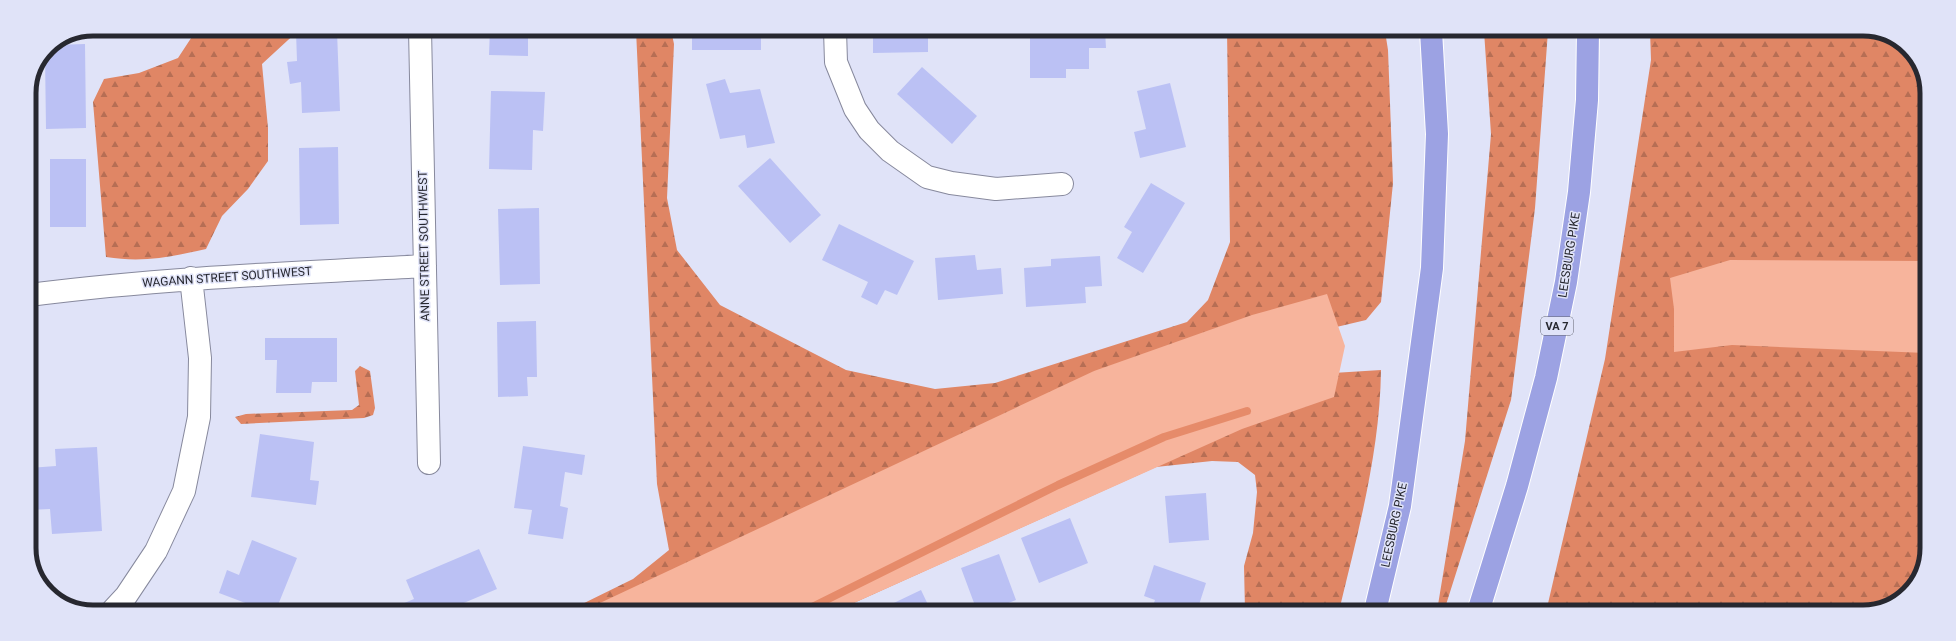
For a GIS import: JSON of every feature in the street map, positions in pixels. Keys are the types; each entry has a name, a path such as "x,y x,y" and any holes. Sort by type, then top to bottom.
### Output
{"highway":[{"name":"LEESBURG PIKE","path":"1376,605 1400,506 1432,268 1437,134 1431,36"},
{"name":"LEESBURG PIKE","path":"1480,605 1517,486 1546,378 1566,282 1579,192 1587,100 1588,36"}],"street":[{"name":"ANNE STREET SOUTHWEST","path":"420,36 429,463"},
{"path":"835,36 836,62 855,109 869,130 890,151 927,177 951,183 996,189 1062,184"},
{"name":"WAGANN STREET SOUTHWEST","path":"36,294 97,286 192,278 425,266"},
{"path":"118,605 126,596 156,551 184,491 199,417 200,358 192,278"}],"green space":[{"path":"192,36 292,36 262,64 268,128 268,161 248,189 222,216 206,249 168,257 144,259 119,259 106,257 93,102 104,79 139,73 178,58"},
{"path":"636,36 672,36 674,44 667,198 677,250 720,305 846,370 935,389 995,383 1187,322 1208,300 1230,242 1227,36 1386,36 1388,50 1393,183 1381,302 1366,320 1198,360 650,605 580,605 633,579 669,550 657,484"},
{"path":"1484,36 1548,36 1535,208 1511,400 1446,605 1438,605 1465,441 1491,134"},
{"path":"1650,36 1871,36 1895,46 1908,58 1917,75 1920,89 1920,556 1910,580 1898,593 1881,602 1863,605 1548,605 1605,359 1651,60"},
{"path":"360,366 370,371 375,408 373,415 364,418 241,424 235,417 246,414 352,410 359,405 355,371"},
{"path":"1381,370 1377,431 1367,492 1340,605 1245,605 1244,566 1253,533 1257,492 1255,475 1238,462 1212,461 1156,467 848,605 1317,374"}],"shaded area":[{"path":"1730,260 1920,261 1920,353 1732,345 1674,352 1674,309 1670,278"},
{"path":"1327,294 1345,346 1334,397 1242,429 849,605 596,605 1094,371 1252,315"}],"building":[{"path":"296,36 337,36 340,111 302,113 301,82 290,84 287,62 297,61"},
{"path":"490,36 528,36 528,56 489,55"},
{"path":"692,36 761,36 761,50 692,50"},
{"path":"873,36 928,36 928,52 873,53"},
{"path":"1030,36 1105,36 1106,48 1089,48 1089,69 1066,69 1066,78 1030,78"},
{"path":"85,44 86,128 46,129 45,62 53,53 63,45"},
{"path":"922,67 977,116 952,144 897,94"},
{"path":"725,79 730,93 760,89 775,143 747,148 745,135 720,139 706,84"},
{"path":"1170,83 1186,147 1140,158 1134,132 1146,129 1137,91"},
{"path":"491,91 545,92 543,131 533,130 532,170 489,169"},
{"path":"338,147 339,224 300,225 299,148"},
{"path":"770,158 821,215 790,243 738,186"},
{"path":"50,159 86,159 86,227 50,227"},
{"path":"1151,183 1185,203 1143,273 1117,258 1132,232 1124,227"},
{"path":"539,208 540,284 500,285 498,209"},
{"path":"839,224 914,261 897,295 885,290 877,305 861,297 868,282 822,260"},
{"path":"975,255 977,270 1001,268 1003,294 938,300 935,258"},
{"path":"1100,256 1102,286 1085,287 1086,303 1026,307 1024,268 1051,266 1051,259"},
{"path":"536,321 537,377 527,377 528,396 498,397 497,322"},
{"path":"265,338 337,338 337,382 312,382 311,393 276,393 277,360 265,360"},
{"path":"260,434 314,442 310,480 319,481 316,505 251,497"},
{"path":"523,446 585,455 582,475 565,472 560,506 568,508 563,539 528,534 532,510 514,508"},
{"path":"97,447 102,531 52,534 50,509 36,510 36,467 56,466 55,449"},
{"path":"1206,493 1209,540 1169,543 1165,496"},
{"path":"1070,518 1088,563 1039,583 1021,538"},
{"path":"252,540 297,558 278,605 251,605 219,593 227,570 239,575"},
{"path":"479,549 497,589 459,605 399,605 414,599 406,580"},
{"path":"999,554 1016,600 1003,605 975,605 961,568"},
{"path":"1154,565 1206,583 1199,605 1153,605 1155,600 1144,596"},
{"path":"921,590 928,605 890,605"}],"waterway":[{"path":"816,605 1058,485 1164,437 1247,411"}]}
